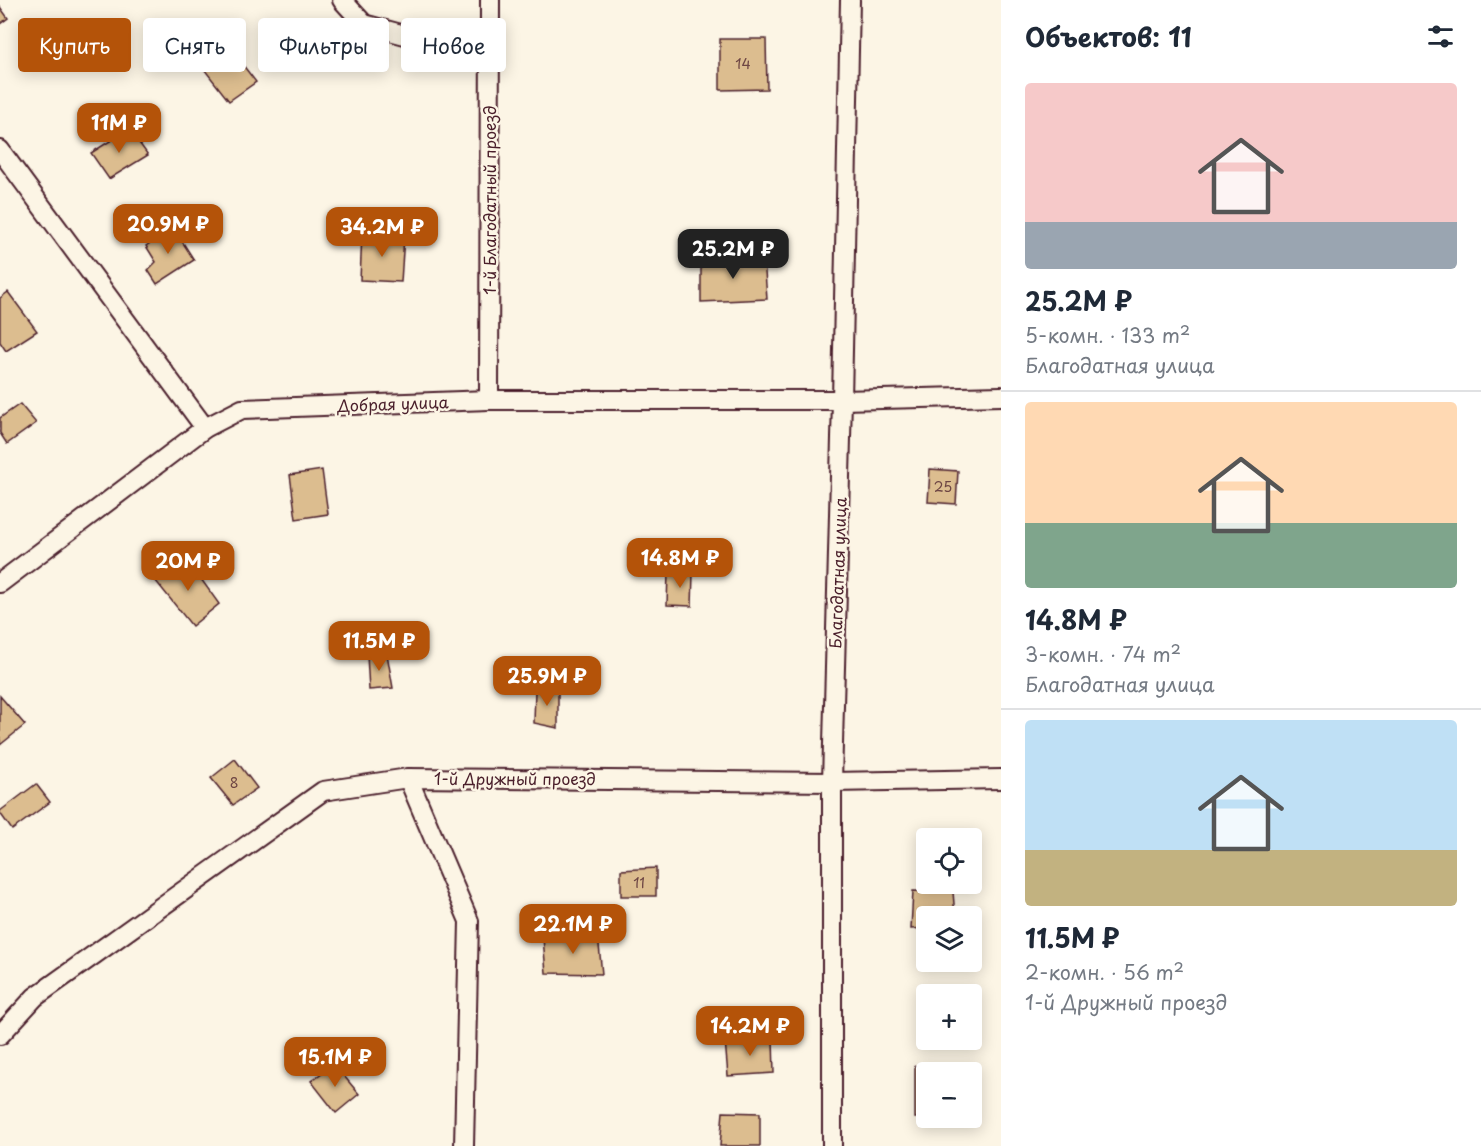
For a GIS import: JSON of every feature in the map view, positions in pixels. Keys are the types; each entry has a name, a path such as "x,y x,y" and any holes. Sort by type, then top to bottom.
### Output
{"street":[{"path":"342,0 364,24 401,34"},
{"name":"1-й Благодатный проезд","path":"490,0 490,18"},
{"name":"Благодатная улица","path":"832,1146 832,782 850,0"},
{"name":"1-й Благодатный проезд","path":"489,400 490,72"},
{"path":"0,150 205,428"},
{"name":"Добрая улица","path":"0,583 205,428 242,410 489,400 1001,396"},
{"path":"0,1035 36,997 323,791 408,778"},
{"name":"1-й Дружный проезд","path":"464,1146 469,921 408,778 832,782 1001,779"}],"building":[{"path":"0,7 8,18 0,24"},
{"path":"720,39 766,39 767,89 720,90"},
{"path":"246,69 256,82 229,101 206,72 246,72"},
{"path":"129,129 148,155 109,179 91,153"},
{"path":"173,227 194,260 157,284 148,270 156,262 146,246"},
{"path":"362,233 404,236 401,282 360,280"},
{"path":"764,258 767,299 701,302 701,260"},
{"path":"8,292 37,331 6,351 0,342 0,298"},
{"path":"20,404 36,423 7,444 0,433 0,418"},
{"path":"930,469 958,471 956,504 928,502"},
{"path":"322,470 328,514 296,519 290,475"},
{"path":"186,558 219,604 192,626 155,580"},
{"path":"668,573 693,573 692,606 667,605"},
{"path":"387,654 393,688 369,690 367,655"},
{"path":"558,685 558,728 534,723 535,690"},
{"path":"0,696 25,725 0,745"},
{"path":"235,759 257,788 233,805 211,778"},
{"path":"36,784 50,802 12,830 0,811"},
{"path":"656,868 656,896 621,896 621,870"},
{"path":"913,891 916,891 916,894 953,894 954,906 916,906 916,929 911,929"},
{"path":"598,936 602,974 546,973 543,938"},
{"path":"773,1039 774,1073 728,1076 725,1040"},
{"path":"334,1064 359,1094 336,1113 311,1081"},
{"path":"916,1066 916,1118 915,1118"},
{"path":"723,1112 760,1113 760,1146 720,1146"}]}
